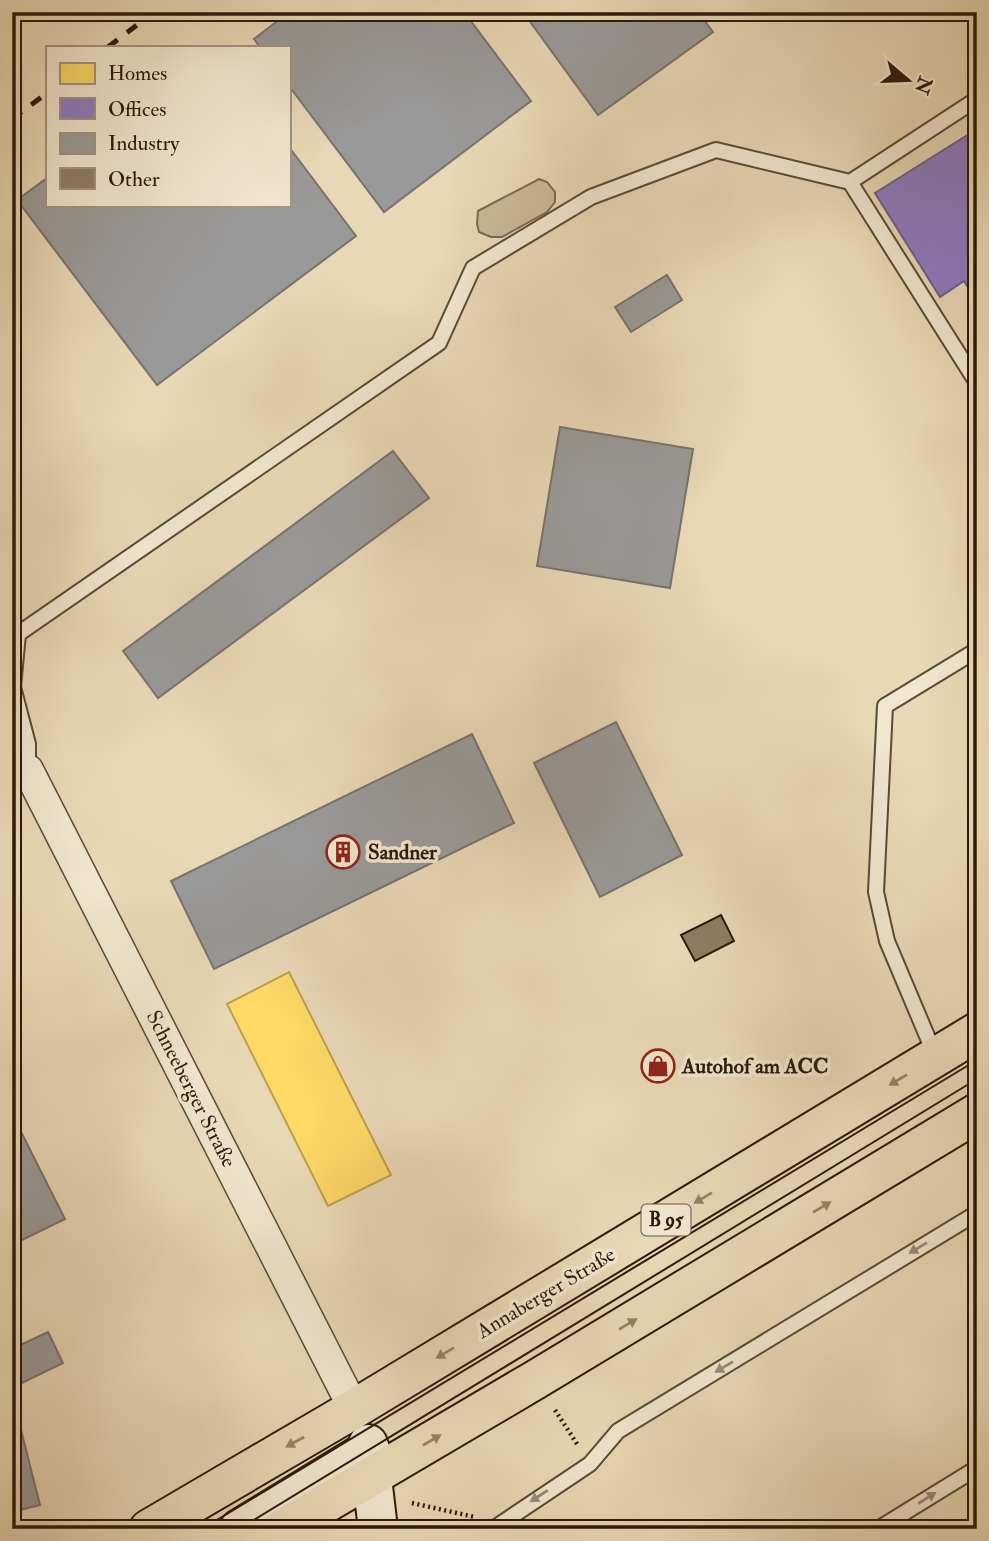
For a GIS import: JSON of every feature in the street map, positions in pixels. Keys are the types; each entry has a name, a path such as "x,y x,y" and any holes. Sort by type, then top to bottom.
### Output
{"main road":[{"name":"Annaberger Straße","path":"149,1529 354,1409 977,1032"},
{"path":"282,1529 374,1491 535,1380 977,1113"}],"street":[{"name":"Schneeberger Straße","path":"28,770 354,1409"},
{"path":"239,1529 374,1491 354,1409"}],"lane":[{"path":"850,183 977,99"},
{"path":"28,770 28,744 13,687 18,634 439,342 473,268 591,197 716,150 850,183 977,383"},
{"path":"936,1057 887,941 876,892 884,706 977,650"},
{"path":"497,1525 590,1464 618,1431 977,1213"},
{"path":"878,1529 977,1468"}],"path":[{"path":"535,1380 590,1464"},
{"path":"374,1491 497,1525"},
{"path":"962,1529 977,1519"}],"shaded area":[{"path":"539,179 547,182 555,192 555,202 547,212 502,237 491,237 479,232 478,211"}],"building: Homes":[{"path":"289,972 391,1175 328,1206 227,1004"}],"building: Offices":[{"path":"977,129 977,302 964,281 940,297 875,193"}],"building: Industry":[{"path":"289,12 464,12 531,101 384,212 290,87 290,46 259,46 254,39"},
{"path":"523,12 698,12 713,32 598,115"},
{"path":"290,148 356,236 157,385 17,200 46,179 46,206 290,206"},
{"path":"667,275 682,300 631,332 615,307"},
{"path":"560,427 693,449 670,588 537,566"},
{"path":"393,451 429,498 158,698 123,651"},
{"path":"616,722 682,855 600,897 534,763"},
{"name":"Sandner","path":"472,734 514,823 214,969 171,881"},
{"path":"12,1114 65,1219 12,1245"},
{"path":"48,1332 63,1363 22,1383 12,1363 12,1349"},
{"path":"21,1430 40,1505 16,1511 12,1496 12,1432"}],"building: Other":[{"path":"721,915 734,941 695,961 681,935"}],"tram line":[{"path":"202,1529 977,1060"},
{"path":"239,1529 977,1079"}],"railway":[{"path":"109,46 154,12"},
{"path":"12,119 46,94"}],"place":[{"name":"Sandner","path":"343,852"},
{"name":"Autohof am ACC","path":"658,1066"}]}
